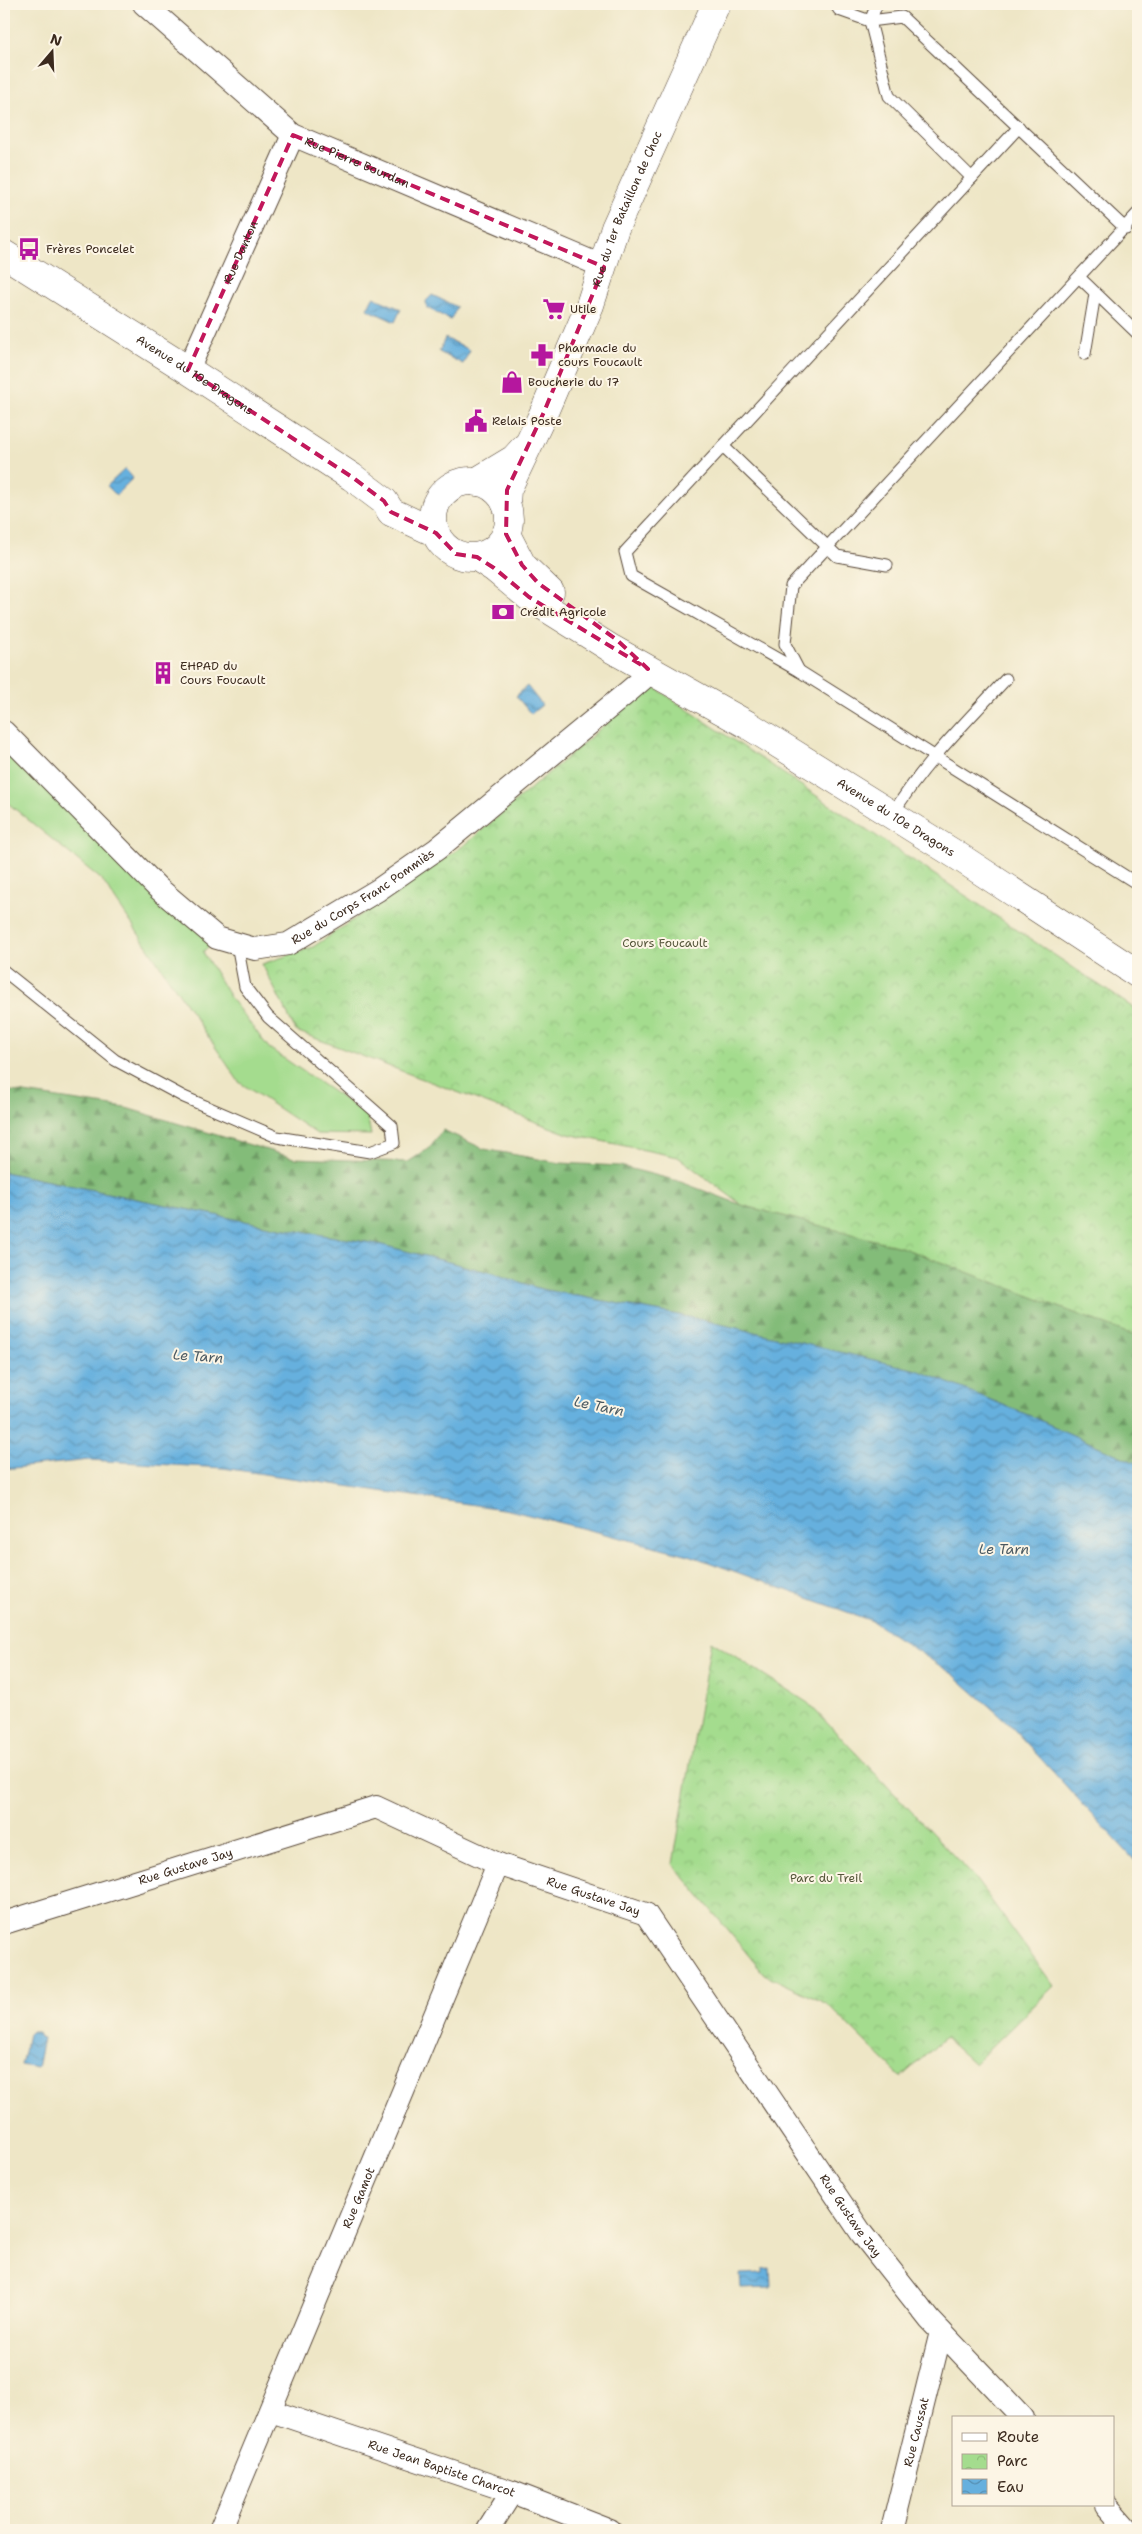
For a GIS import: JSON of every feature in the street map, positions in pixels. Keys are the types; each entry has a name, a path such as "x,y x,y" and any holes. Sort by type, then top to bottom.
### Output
{"main road":[{"name":"Rue du 1er Bataillon de Choc","path":"506,504 507,490 590,305 604,267 615,228 716,4"},
{"name":"Avenue du 10e Dragons","path":"4,254 188,370 352,477 384,501 391,512 436,533"},
{"name":"Rue du 1er Bataillon de Choc","path":"476,482 514,459 528,444"},
{"path":"384,501 410,503 440,497 456,485 476,482 492,488 506,504 509,519 506,534 492,551 477,557 456,554 445,547 436,533 434,513 440,497"},
{"name":"Avenue du 10e Dragons","path":"506,534 522,565 538,583 617,640 648,669"},
{"name":"Avenue du 10e Dragons","path":"477,557 529,596 612,649 748,725 1138,974"}],"street":[{"name":"Rue Pierre Bourdan","path":"144,4 293,135 604,267"},
{"name":"Rue Danton","path":"188,370 293,135"},
{"name":"Rue du Corps Franc Pommiès","path":"4,732 158,888 218,938 255,949 288,944 378,890 437,849 643,679 648,669"},
{"name":"Rue Gustave Jay","path":"4,1922 376,1807 498,1864 646,1914 862,2234 941,2332 1021,2416"},
{"name":"Rue Gamot","path":"220,2530 498,1864"},
{"name":"Rue Caussat","path":"892,2530 928,2394 941,2332"},
{"name":"Rue Jean Baptiste Charcot","path":"271,2411 512,2492 610,2530"},
{"path":"488,2530 512,2492"},
{"path":"1107,2506 1128,2530"}],"lane":[{"path":"835,4 839,10 870,22 902,17 1126,229"},
{"path":"877,4 870,22 890,96 972,178"},
{"path":"1019,127 625,552 631,576 799,671 1136,881"},
{"path":"799,671 785,644 791,586 1137,218"},
{"path":"1080,278 1138,334"},
{"path":"1085,354 1095,294"},
{"path":"723,446 836,556 887,565"},
{"path":"892,816 907,791 935,757 1006,678"},
{"path":"4,971 115,1060 184,1097 277,1138 370,1152 394,1143 392,1126 268,1017 245,986 237,944"}],"highlighted area":[{"path":"293,135 604,267 544,412 507,490 506,534 522,565 538,583 617,640 648,669 529,597 494,568 477,557 456,554 436,533 391,512 384,501 352,477 188,370"}],"green space":[{"name":"Cours Foucault","path":"651,685 1138,1011 1138,1337 901,1247 742,1205 678,1157 568,1134 296,1031 262,964 313,947 466,844"},
{"path":"4,733 217,938 203,952 231,999 269,1048 367,1115 371,1135 317,1134 239,1082 102,880 4,800"},
{"path":"4,1090 126,1108 294,1158 408,1162 428,1149 443,1130 484,1149 560,1163 620,1166 678,1181 742,1205 901,1247 1138,1337 1138,1464 1028,1415 916,1370 694,1318 541,1289 492,1273 378,1244 274,1227 4,1172"},
{"name":"Parc du Treil","path":"711,1641 808,1703 974,1877 1054,1986 974,2064 945,2038 901,2077 827,2004 764,1974 673,1864"}],"water":[{"path":"432,295 457,307 451,320 427,308 426,301"},
{"path":"373,297 401,309 395,322 367,309"},
{"path":"445,338 470,350 463,364 439,352"},
{"path":"125,469 133,478 116,495 107,486"},
{"path":"527,686 542,705 531,714 516,696"},
{"name":"Le Tarn","path":"4,1172 274,1227 378,1244 492,1273 541,1289 694,1318 917,1370 1028,1415 1138,1464 1138,1864 1006,1721 954,1675 872,1621 689,1555 509,1510 223,1468 89,1460 4,1469"},
{"path":"38,2032 40,2037 43,2038 37,2068 21,2065 28,2034"},
{"path":"770,2267 771,2288 741,2289 740,2274 763,2273 763,2268"}],"place":[{"name":"Frères Poncelet","path":"29,249"},
{"name":"Utile","path":"554,309"},
{"name":"Pharmacie du cours Foucault","path":"542,355"},
{"name":"Boucherie du 17","path":"512,382"},
{"name":"Relais Poste","path":"476,421"},
{"name":"Crédit Agricole","path":"503,612"},
{"name":"EHPAD du Cours Foucault","path":"163,673"}]}
